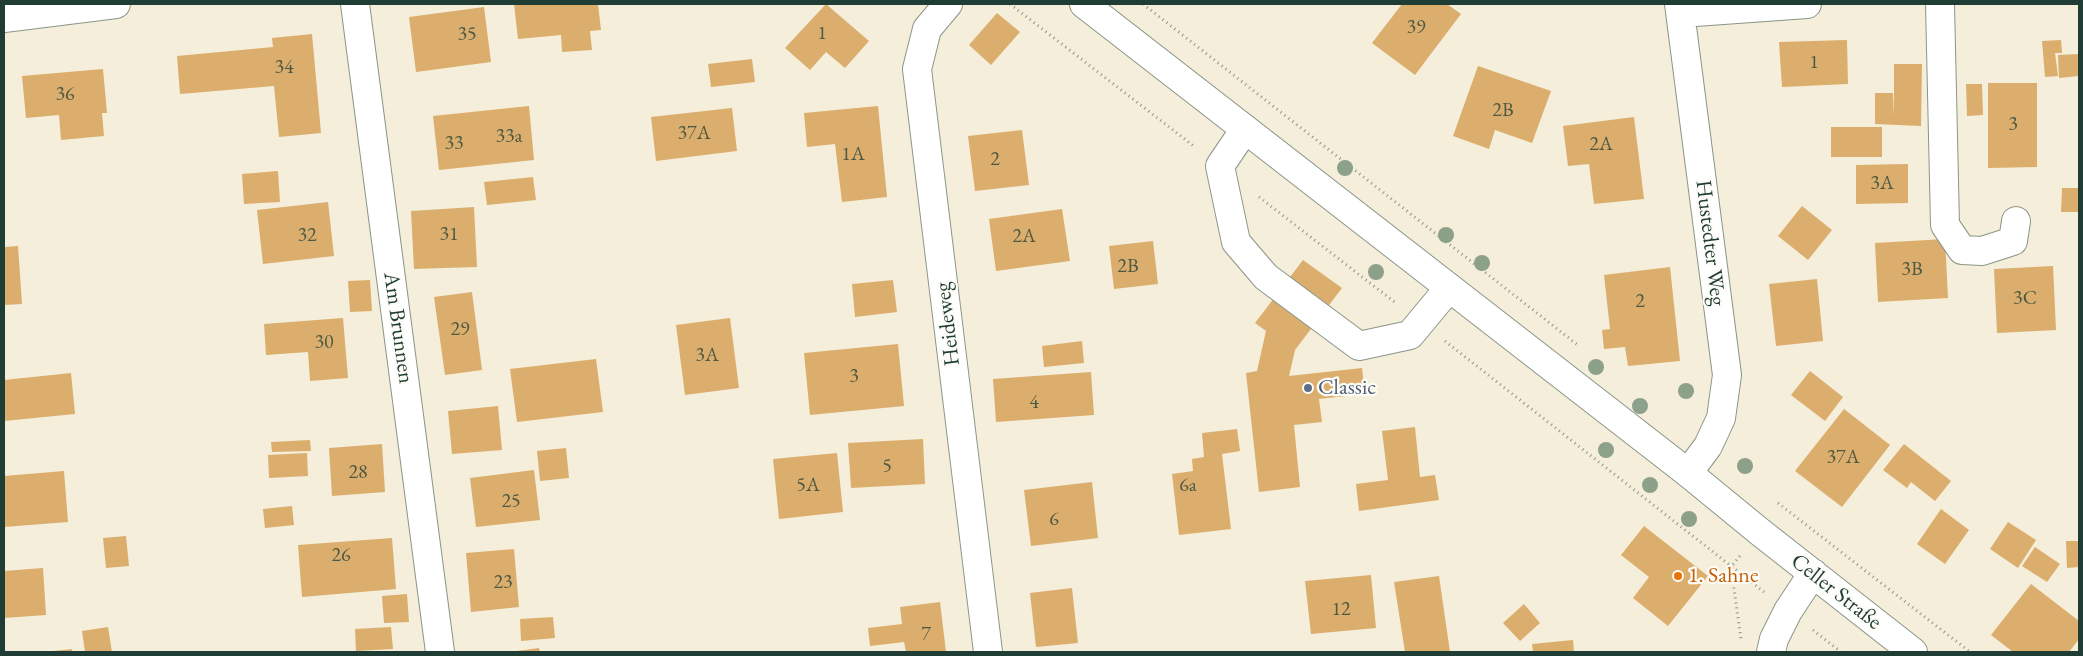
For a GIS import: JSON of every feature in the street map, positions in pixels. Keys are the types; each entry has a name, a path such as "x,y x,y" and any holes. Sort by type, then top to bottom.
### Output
{"street":[{"path":"4,18 116,4"},
{"name":"Am Brunnen","path":"355,4 440,652"},
{"name":"Heideweg","path":"948,4 927,29 917,69 988,652"},
{"name":"Celler Straße","path":"1084,4 1688,473 1913,652"},
{"path":"1680,8 1807,4"},
{"path":"1940,4 1945,225 1962,250 1982,251 2013,242 2016,221"},
{"name":"Hustedter Weg","path":"1680,8 1727,375 1721,418 1708,446 1688,473"},
{"path":"1245,129 1220,166 1236,242 1266,277 1359,346 1410,336 1449,288"},
{"path":"1771,652 1774,639 1785,618 1813,573"}],"path":[{"path":"1010,4 1220,166"},
{"path":"1143,4 1582,348"},
{"path":"1258,196 1731,567 1741,643"},
{"path":"1773,499 1970,652"}],"building":[{"path":"514,4 598,4 601,30 590,31 592,50 562,52 561,35 518,39"},
{"path":"826,4 869,41 845,68 826,52 810,70 785,48"},
{"path":"1402,4 1447,4 1461,14 1415,75 1372,43"},
{"path":"484,7 491,62 416,72 409,17"},
{"path":"997,13 1020,32 991,65 969,45"},
{"path":"312,34 321,133 279,137 274,86 180,94 177,56 273,47 272,38"},
{"path":"1847,40 1848,84 1782,87 1779,42"},
{"path":"2061,40 2062,53 2055,53 2058,76 2045,77 2042,41"},
{"path":"2079,54 2079,76 2059,78 2058,55"},
{"path":"752,59 755,82 711,87 708,64"},
{"path":"1894,64 1922,64 1921,126 1875,124 1875,93 1893,93 1894,117"},
{"path":"1478,66 1551,91 1532,143 1495,130 1489,149 1453,136"},
{"path":"103,69 107,113 102,113 104,136 61,140 59,115 26,118 22,76"},
{"path":"1988,83 2037,83 2037,167 1988,168"},
{"path":"1966,84 1982,84 1983,115 1967,116"},
{"path":"529,106 534,160 439,170 433,116"},
{"path":"878,106 887,197 842,202 835,144 807,147 804,113"},
{"path":"732,108 737,151 656,161 651,117"},
{"path":"1634,117 1644,199 1594,204 1589,164 1568,166 1563,126"},
{"path":"1831,127 1882,127 1882,157 1831,157"},
{"path":"1022,130 1029,185 975,191 968,136"},
{"path":"1908,164 1908,203 1856,204 1856,165"},
{"path":"278,171 280,202 244,204 242,174"},
{"path":"533,177 536,200 487,205 484,182"},
{"path":"2062,188 2079,188 2079,212 2061,212"},
{"path":"328,202 334,256 263,264 257,210"},
{"path":"1802,206 1832,230 1808,260 1778,236"},
{"path":"474,207 477,267 414,269 411,211"},
{"path":"1062,209 1070,261 996,271 989,219"},
{"path":"1945,239 1948,298 1878,302 1875,243"},
{"path":"1153,241 1158,284 1114,289 1109,246"},
{"path":"18,246 22,304 4,305 4,247"},
{"path":"1303,260 1342,288 1295,350 1289,376 1362,368 1365,394 1319,399 1322,422 1294,425 1300,487 1259,492 1246,373 1257,371 1266,331 1255,323"},
{"path":"2053,266 2056,330 1997,333 1994,269"},
{"path":"1670,267 1680,361 1628,366 1625,347 1604,349 1602,330 1610,329 1604,275"},
{"path":"1817,279 1823,341 1776,346 1769,284"},
{"path":"370,280 372,311 350,312 348,281"},
{"path":"893,280 897,312 855,317 852,284"},
{"path":"472,292 482,370 445,375 434,297"},
{"path":"343,318 348,378 310,381 308,352 266,355 264,324"},
{"path":"730,318 739,388 685,395 676,325"},
{"path":"1082,341 1084,363 1044,367 1042,346"},
{"path":"898,344 904,406 810,415 804,353"},
{"path":"596,359 603,412 517,422 510,369"},
{"path":"1810,371 1843,397 1825,421 1791,395"},
{"path":"1091,372 1094,415 996,422 993,379"},
{"path":"71,373 75,414 4,421 4,380"},
{"path":"498,406 502,450 452,454 448,411"},
{"path":"1844,409 1890,445 1842,507 1795,471"},
{"path":"1415,427 1420,477 1435,475 1439,500 1359,511 1356,484 1388,480 1382,431"},
{"path":"1237,429 1240,451 1222,454 1231,529 1179,535 1172,474 1193,471 1192,459 1204,457 1202,433"},
{"path":"923,439 925,484 851,488 848,443"},
{"path":"310,440 311,451 272,452 271,442"},
{"path":"382,444 385,492 332,496 329,448"},
{"path":"1904,444 1951,481 1935,501 1911,482 1907,488 1883,470"},
{"path":"566,448 569,478 540,481 537,451"},
{"path":"307,453 308,476 269,478 268,455"},
{"path":"837,453 843,512 779,519 773,459"},
{"path":"534,470 540,520 476,527 470,478"},
{"path":"64,471 68,522 4,527 4,476"},
{"path":"1092,482 1098,538 1031,546 1024,490"},
{"path":"292,506 294,525 265,528 263,509"},
{"path":"1941,509 1969,530 1945,564 1917,544"},
{"path":"2008,522 2036,540 2018,568 1990,549"},
{"name":"1. Sahne","path":"1644,526 1708,576 1668,626 1633,598 1649,577 1621,555"},
{"path":"126,536 129,566 106,568 103,538"},
{"path":"392,538 396,589 302,597 298,545"},
{"path":"2066,541 2079,541 2079,567 2067,568"},
{"path":"2035,547 2060,564 2047,582 2022,566"},
{"path":"514,549 519,607 471,612 466,553"},
{"path":"43,568 46,615 4,618 4,571"},
{"path":"1371,575 1376,628 1311,634 1305,581"},
{"path":"1439,576 1450,652 1405,652 1394,582"},
{"path":"2031,584 2079,621 2079,639 2069,652 2013,652 1991,635"},
{"path":"1072,588 1078,643 1036,647 1030,593"},
{"path":"407,594 409,622 384,623 382,596"},
{"path":"940,602 946,652 906,652 904,642 870,646 868,628 902,624 900,607"},
{"path":"1524,604 1540,623 1520,641 1503,623"},
{"path":"553,617 555,638 521,641 520,619"},
{"path":"108,627 112,652 85,652 82,631"},
{"path":"391,627 393,649 356,651 355,629"},
{"path":"1573,640 1574,652 1533,652 1532,644"},
{"path":"539,648 540,652 517,652 517,651"},
{"path":"72,649 72,652 53,652 53,651"}],"place":[{"name":"Classic","path":"1308,388"},
{"name":"1. Sahne","path":"1678,576"}]}
